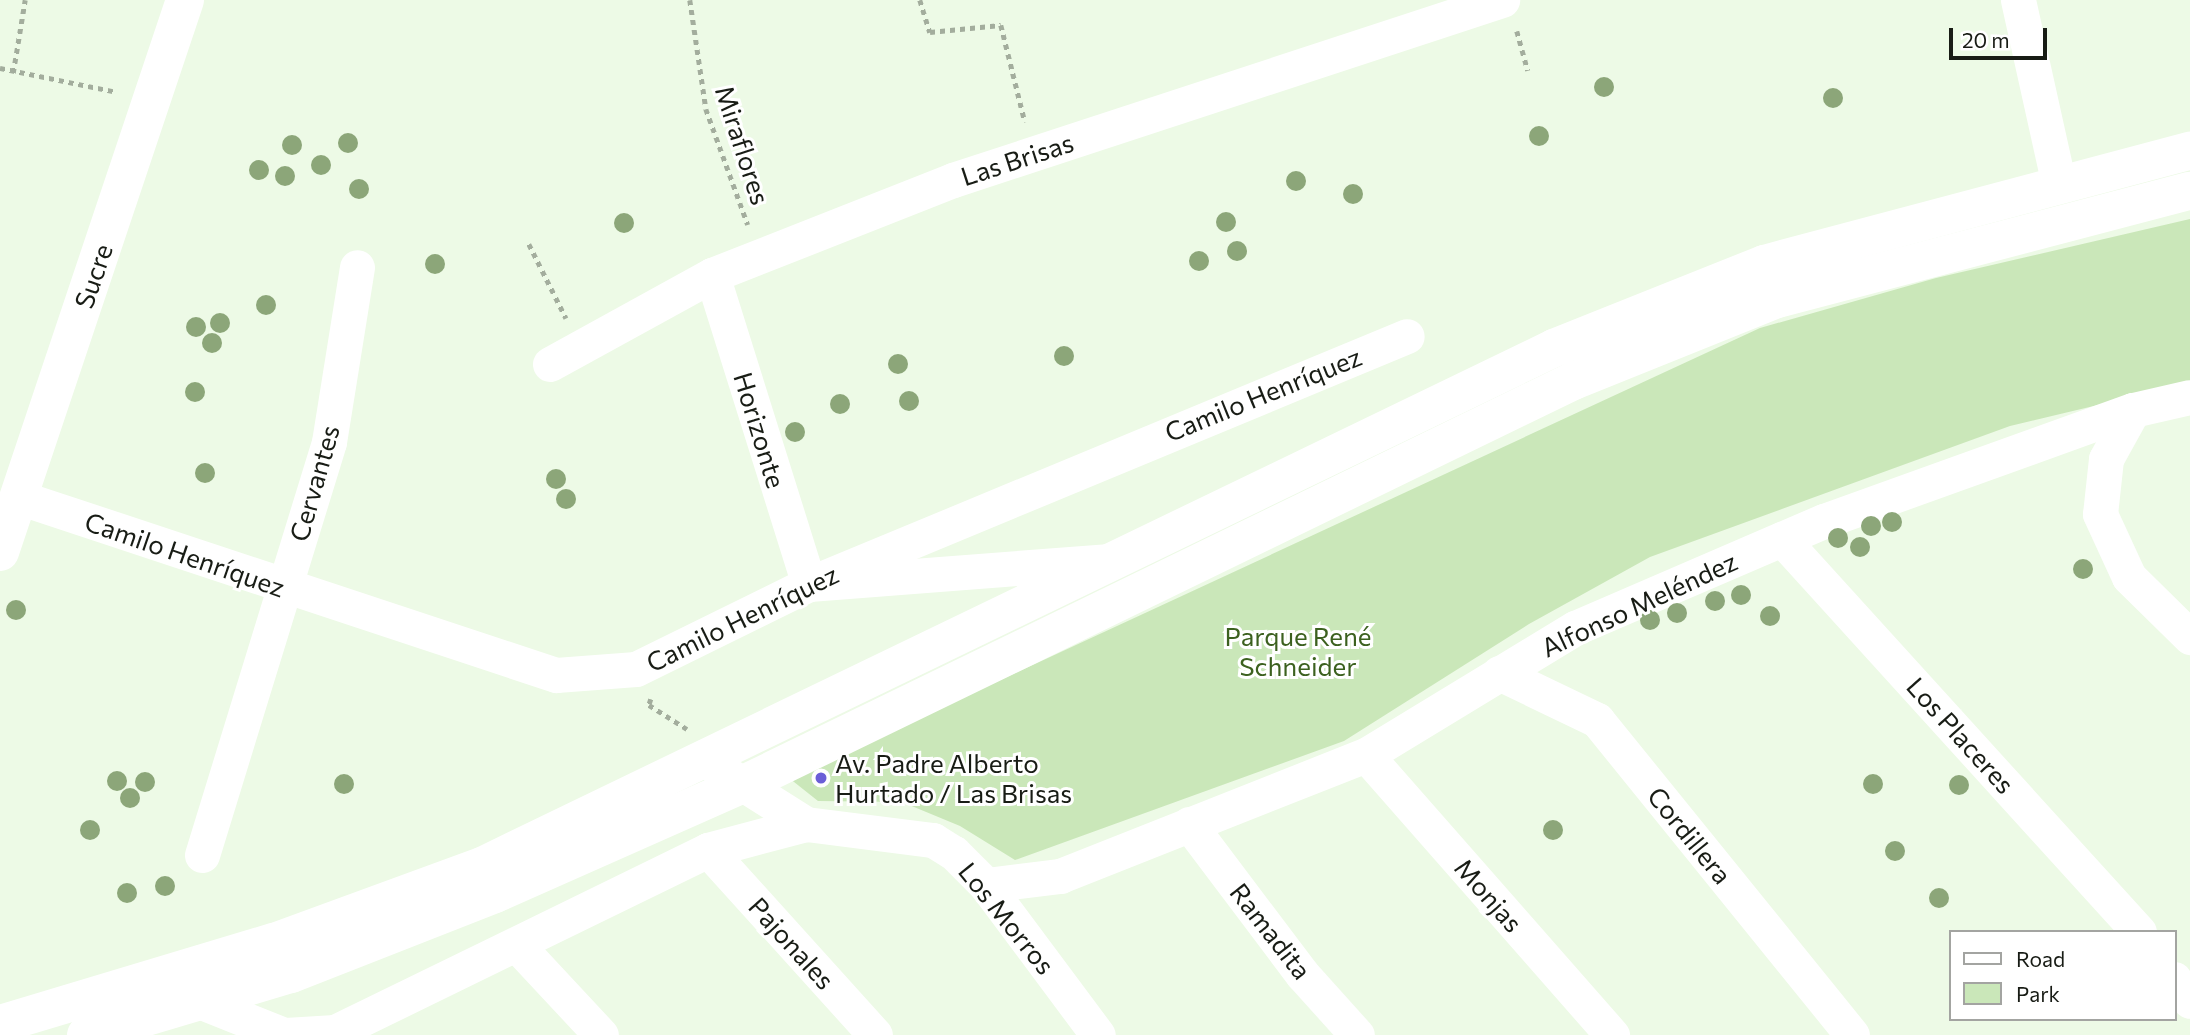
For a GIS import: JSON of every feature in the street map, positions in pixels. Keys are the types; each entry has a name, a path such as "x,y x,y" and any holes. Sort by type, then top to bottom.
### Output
{"main road":[{"name":"Sucre","path":"0,552 185,0"},
{"path":"0,1024 274,942 482,866 1554,348 1752,269 2059,184 2190,151"},
{"path":"86,1035 291,974 495,894 746,783 1573,381 1777,299 2190,191"}],"street":[{"path":"2018,0 2059,184"},
{"name":"Las Brisas","path":"550,364 712,275 953,180 1508,12"},
{"name":"Cervantes","path":"202,855 329,442 357,267"},
{"name":"Horizonte","path":"712,275 809,584"},
{"name":"Camilo Henríquez","path":"18,497 283,587 556,675 636,669 809,584 1407,336"},
{"name":"Alfonso Meléndez","path":"986,885 1060,876 1366,755 1575,628 1782,539 2133,410 2190,397"},
{"path":"2133,410 2106,459 2100,514 2129,577 2190,637"},
{"name":"Los Placeres","path":"1782,539 2137,930"},
{"path":"809,584 1116,560"},
{"name":"Cordillera","path":"1499,673 1597,720 1852,1035"},
{"name":"Monjas","path":"1366,755 1612,1035"},
{"name":"Los Morros","path":"705,760 746,783 806,824 933,839 954,853 986,885 1098,1035"},
{"path":"199,1001 284,1035 336,1033 708,850 806,824"},
{"name":"Ramadita","path":"1189,824 1303,974 1357,1035"},
{"name":"Pajonales","path":"708,850 875,1035"},
{"path":"517,945 601,1035"},
{"path":"2176,982 2190,1001"}],"path":[{"path":"13,73 25,0"},
{"name":"Miraflores","path":"690,0 706,109 760,258"},
{"path":"920,0 930,32 1001,25 1032,154"},
{"path":"1508,12 1528,71"},
{"path":"0,68 13,73 152,99"},
{"path":"529,244 581,347"}],"green space":[{"name":"Parque René Schneider","path":"2190,219 2190,383 2010,426 1650,557 1529,624 1344,741 1015,860 960,826 902,802 818,801 789,778 1760,328 1936,278"}],"place":[{"name":"Av. Padre Alberto Hurtado / Las Brisas","path":"821,778"}]}
